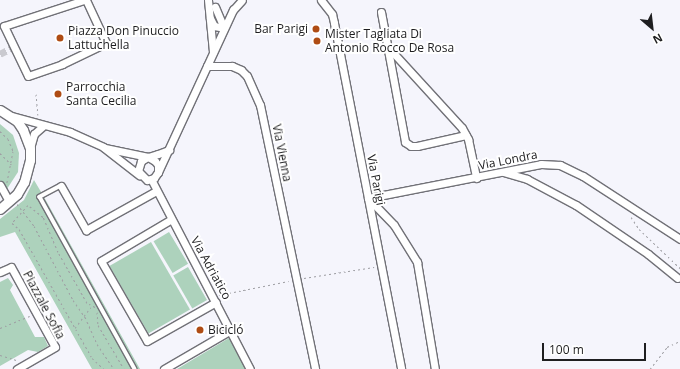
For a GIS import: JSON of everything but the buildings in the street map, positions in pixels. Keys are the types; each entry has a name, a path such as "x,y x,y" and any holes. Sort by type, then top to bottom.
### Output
{"street":[{"path":"85,0 106,43 62,64 28,76 4,26 36,18 85,0"},
{"path":"209,0 215,7 224,28"},
{"path":"209,0 213,53"},
{"name":"Via Parigi","path":"321,0 332,14 334,23 401,369"},
{"path":"215,7 224,10 240,2"},
{"path":"103,147 144,179 151,179 158,172 224,28 240,2"},
{"path":"381,12 405,142 411,146 417,146 466,135"},
{"path":"209,14 214,26 224,28"},
{"path":"387,46 466,135 476,178"},
{"name":"Via Vienna","path":"207,66 225,65 241,70 247,76 260,105 315,369"},
{"path":"0,110 9,115 70,132 103,147 148,157 157,164 158,172"},
{"path":"9,115 23,130 30,148"},
{"path":"5,205 24,182 30,165 30,148 34,134 44,125"},
{"path":"139,175 139,164 148,157 169,150"},
{"name":"Via Londra","path":"368,198 476,178 541,164 560,165 583,176 680,239"},
{"path":"501,172 528,179 576,205 648,254 678,278"},
{"name":"Via Adriatico","path":"151,179 170,220 218,298 231,330 250,369"},
{"path":"3,185 5,205"},
{"path":"61,186 86,230 156,191"},
{"path":"368,198 394,225 417,262 435,369"},
{"path":"170,220 101,261 146,340 218,298"},
{"name":"Piazzale Sofia","path":"0,272 11,267 55,348 18,368"},
{"path":"164,369 231,330"}],"lane":[{"path":"61,186 40,197 135,369"}],"path":[{"path":"36,94 38,118"},
{"path":"0,131 12,147 11,164 3,185"},
{"path":"0,153 11,164"},
{"path":"626,203 639,228 680,268"},
{"path":"5,205 12,209 17,204 34,226 73,300 85,317 97,344 114,369"},
{"path":"104,369 92,358 19,229 12,223 28,205 43,217 58,252 87,303 96,308 98,325 124,369"},
{"path":"305,278 372,268"},
{"path":"218,298 285,282"},
{"path":"75,328 92,306"},
{"path":"0,328 36,313"},
{"path":"650,369 667,347 680,341"},
{"path":"0,355 15,359 18,368"}],"green space":[{"path":"0,124 13,135 19,153 18,172 5,192 0,180"},
{"path":"34,180 140,369 92,369 15,232 0,237 0,219 24,200"},
{"path":"169,232 188,264 173,273 154,241"},
{"path":"151,242 190,310 148,334 109,266"},
{"path":"188,267 207,300 192,308 173,276"},
{"path":"8,278 13,285 10,290 35,337 44,337 48,346 38,352 28,350 0,366 0,282"},
{"path":"229,338 246,369 177,369"}],"tunnel":[{"path":"0,54 14,47"}],"place":[{"name":"Bar Parigi","path":"316,29"},
{"name":"Piazza Don Pinuccio Lattuchella","path":"60,38"},
{"name":"Mister Tagliata Di Antonio Rocco De Rosa","path":"317,41"},
{"name":"Parrocchia Santa Cecilia","path":"58,94"},
{"name":"Bicicló","path":"200,330"}]}
